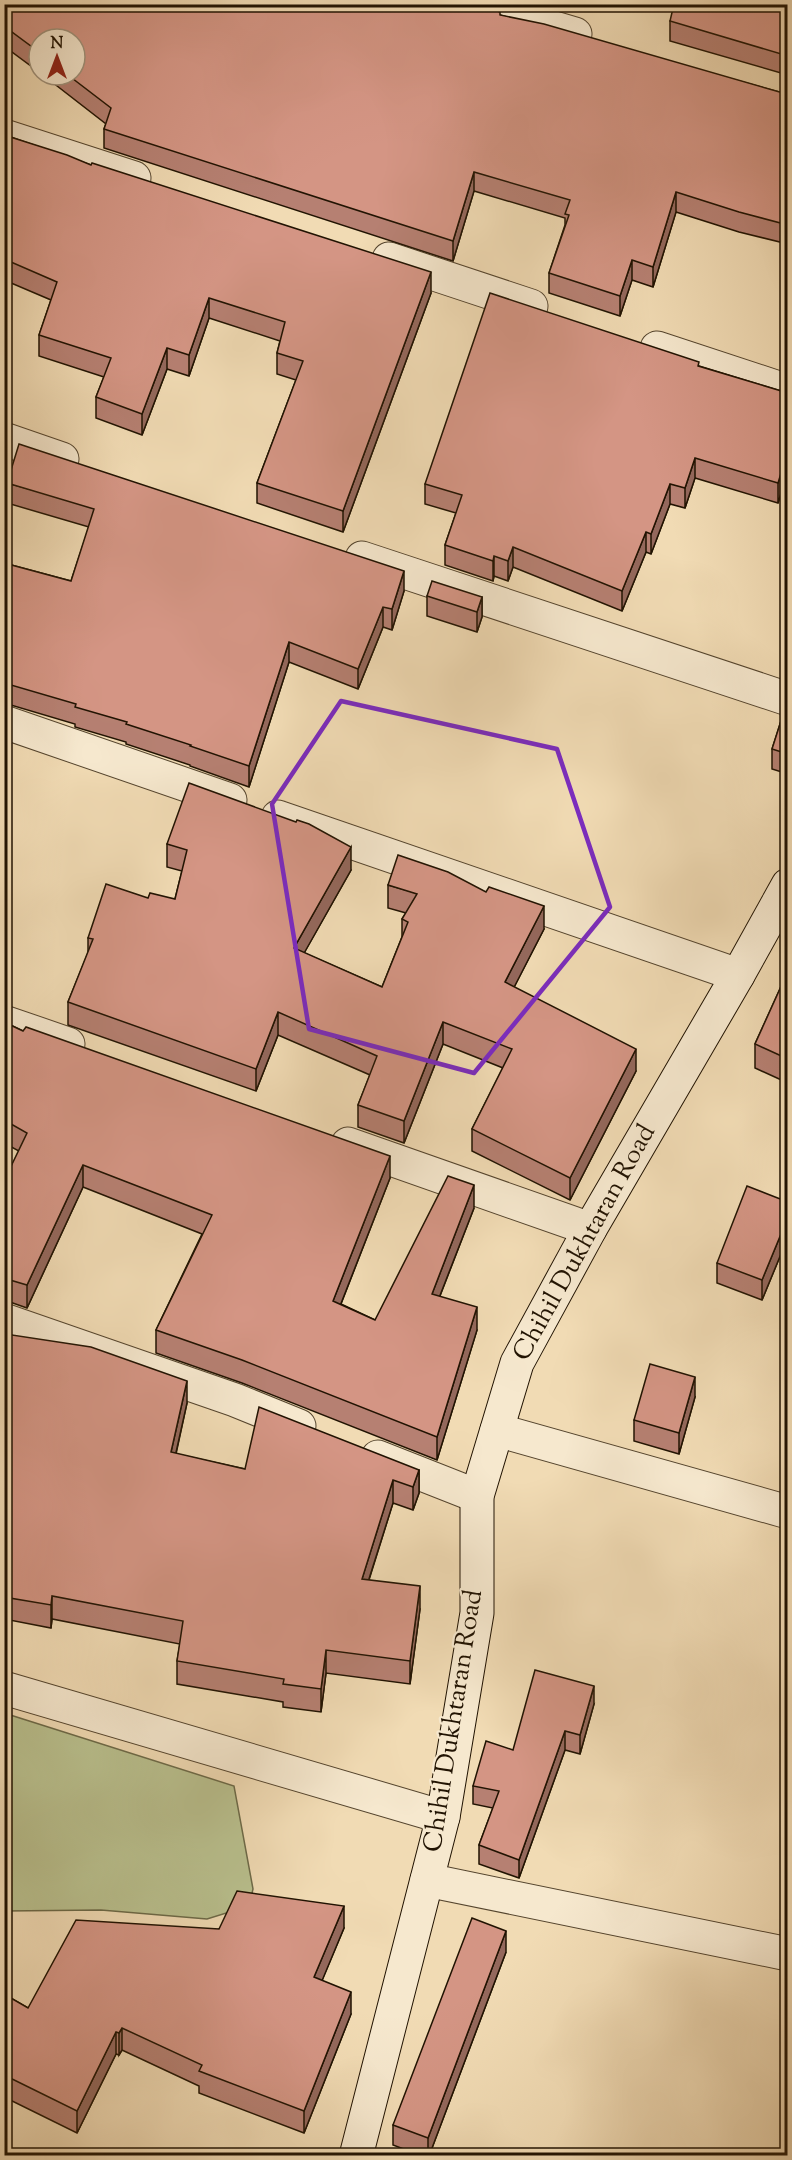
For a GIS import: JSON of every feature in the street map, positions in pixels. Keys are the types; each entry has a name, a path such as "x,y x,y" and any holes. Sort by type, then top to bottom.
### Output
{"street":[{"path":"473,4 608,43"},
{"path":"4,136 163,187"},
{"path":"366,252 560,316"},
{"path":"628,338 788,391"},
{"path":"4,439 95,470"},
{"path":"333,548 788,699"},
{"path":"4,722 738,975"},
{"name":"Chihil Dukhtaran Road","path":"356,2156 443,1817 477,1613 477,1496 517,1363 590,1229 788,885"},
{"path":"4,1022 94,1054"},
{"path":"320,1133 590,1229"},
{"path":"4,1320 235,1400 323,1435"},
{"path":"497,1430 788,1512"},
{"path":"356,1448 477,1496"},
{"path":"4,1688 443,1817"},
{"path":"427,1880 788,1954"}],"highlighted area":[{"path":"341,701 557,749 610,907 474,1073 309,1029 272,804"}],"green space":[{"path":"4,1713 234,1786 253,1889 249,1906 207,1919 101,1910 5,1911"}],"building":[{"path":"4,4 477,4 500,12 500,15 544,24 788,93 788,225 676,192 653,267 632,260 620,296 549,273 569,215 565,214 570,200 474,172 453,241 104,129 111,108 84,87 87,87 87,27 27,27 27,43 4,26"},
{"path":"674,4 771,4 788,10 788,56 670,21"},
{"path":"4,135 91,165 92,163 431,272 343,511 257,483 303,361 277,353 285,322 209,298 189,355 167,348 142,414 96,397 111,358 39,335 57,282 4,259"},
{"path":"490,293 699,362 698,366 788,393 788,458 786,457 778,483 695,458 685,488 670,484 651,534 646,532 622,591 513,547 508,561 494,556 493,561 445,545 462,495 425,484"},
{"path":"19,444 404,571 392,609 383,607 358,669 289,642 249,766 126,724 127,722 75,707 76,704 4,683 4,632 10,610 4,609 4,563 71,581 94,509 7,483"},
{"path":"432,581 482,597 477,612 427,596"},
{"path":"788,699 788,754 772,749"},
{"path":"189,783 296,822 297,820 309,824 351,847 294,948 382,987 408,922 402,919 417,894 388,885 398,855 448,872 486,892 489,887 544,906 505,982 636,1049 570,1178 472,1129 512,1049 443,1022 404,1121 358,1105 377,1056 278,1012 256,1069 68,1002 93,939 88,938 106,884 148,898 150,893 175,899 187,850 167,844"},
{"path":"788,971 788,1059 755,1044"},
{"path":"4,1022 23,1031 26,1027 390,1156 333,1301 375,1320 448,1176 474,1185 432,1294 477,1307 437,1437 242,1360 156,1330 212,1215 83,1165 27,1285 4,1279 4,1181 27,1133 4,1120"},
{"path":"747,1186 788,1202 788,1217 762,1280 717,1263"},
{"path":"4,1316 11,1320 5,1334 91,1347 187,1381 171,1452 245,1469 259,1407 419,1470 413,1487 393,1480 362,1579 420,1586 410,1661 326,1650 321,1689 283,1684 284,1679 177,1661 183,1621 52,1596 51,1605 4,1597"},
{"path":"650,1364 695,1377 679,1433 634,1420"},
{"path":"535,1670 594,1686 580,1735 565,1731 519,1860 479,1845 499,1791 473,1786 486,1741 513,1750"},
{"path":"237,1891 344,1906 314,1977 351,1992 304,2111 199,2071 202,2065 122,2028 119,2033 116,2032 77,2111 4,2075 4,1994 28,2008 76,1920 219,1929"},
{"path":"472,1918 506,1931 428,2138 393,2125"}]}
